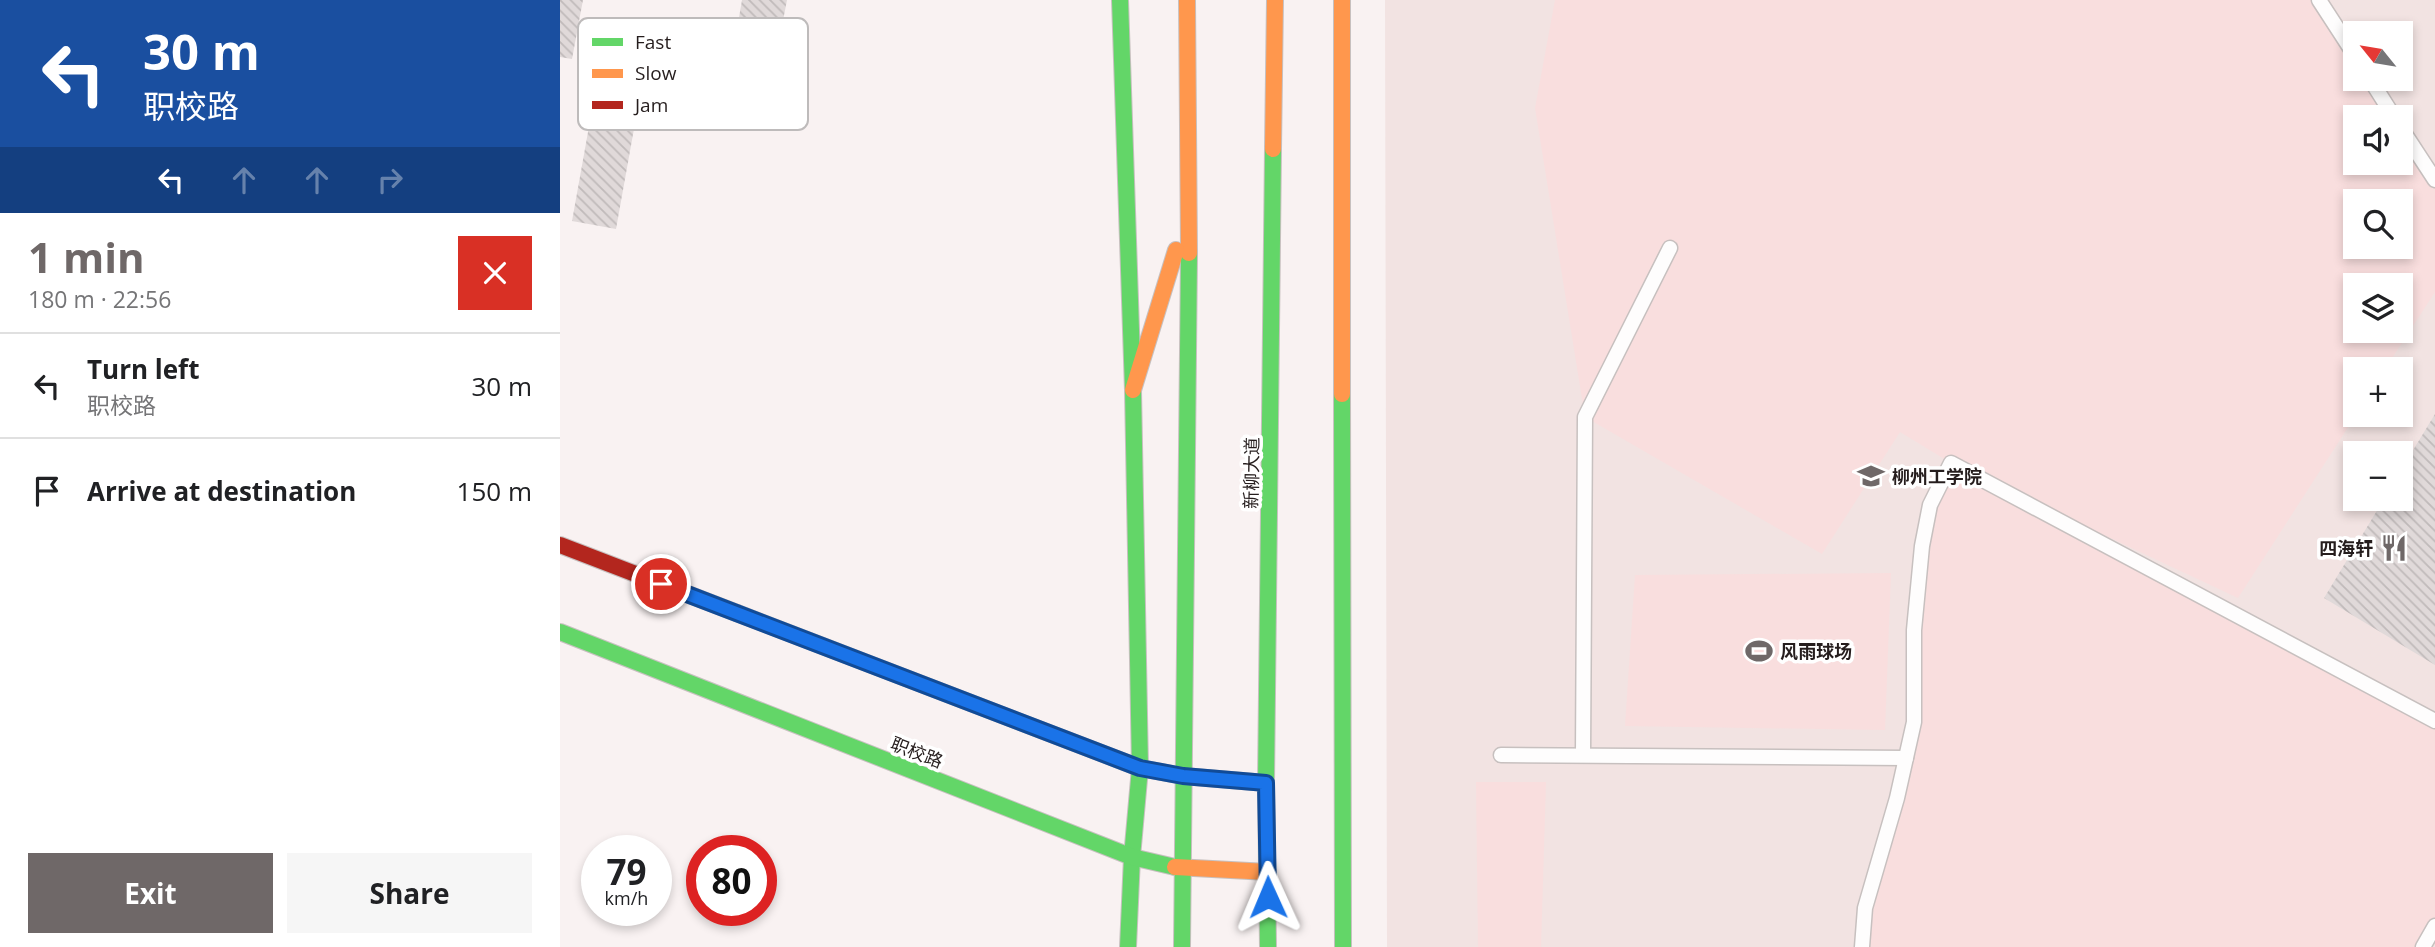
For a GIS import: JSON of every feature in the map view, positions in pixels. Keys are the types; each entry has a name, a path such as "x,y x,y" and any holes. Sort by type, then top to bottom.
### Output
{"main road":[{"path":"1120,0 1133,390 1140,768 1128,947"},
{"path":"1182,947 1189,208 1187,0"},
{"name":"新柳大道","path":"1268,947 1266,783 1275,0"},
{"path":"1342,0 1343,947"},
{"path":"1133,390 1189,208"},
{"path":"560,545 1140,768 1183,776 1266,783"},
{"name":"职校路","path":"560,632 1132,857 1181,868 1268,872"}],"lane":[{"path":"2319,0 2343,37"},
{"path":"2413,146 2435,180"},
{"path":"1583,755 1584,417 1671,248"},
{"path":"1862,947 1866,908 1914,722 1914,630 1922,546 1930,505 1951,463 2435,721"},
{"path":"1501,755 1906,758"},
{"path":"2423,947 2435,926"}],"shaded area":[{"name":"柳州工学院","path":"1385,0 2435,0 2435,947 1387,947"},
{"name":"柳州工学院","path":"1555,0 2319,0 2343,38 2343,91 2378,91 2386,105 2343,105 2343,175 2413,175 2413,146 2435,180 2435,292 2413,326 2413,273 2343,273 2343,343 2402,343 2393,357 2343,357 2343,427 2348,427 2238,598 1970,472 2435,721 2435,928 2424,947 1862,947 1914,722 1922,546 1951,463 1900,432 1822,554 1585,417 1535,108"},
{"name":"风雨球场","path":"1891,573 1885,730 1625,726 1635,575"},
{"path":"1476,782 1546,782 1541,947 1478,947"}],"building":[{"path":"560,0 583,0 572,59 560,57"},
{"path":"742,0 787,0 784,18 739,18"},
{"path":"588,130 634,130 616,229 572,221"},
{"name":"四海轩","path":"2435,414 2435,665 2324,598 2377,511 2413,511 2413,450"}],"traffic: fast":[{"path":"1120,0 1133,390 1140,768 1128,947"},
{"path":"1268,947 1266,783 1273,149"},
{"path":"1182,947 1189,253"},
{"path":"1342,394 1343,947"},
{"path":"737,613 1140,768 1183,776 1266,783"},
{"path":"560,632 1132,857 1175,867"}],"traffic: slow":[{"path":"1187,0 1189,253"},
{"path":"1273,149 1275,0"},
{"path":"1342,0 1342,394"},
{"path":"1133,390 1176,250"},
{"path":"1175,867 1268,872"}],"traffic: jam":[{"path":"560,545 737,613"}],"place":[{"name":"柳州工学院","path":"1871,476"},
{"name":"四海轩","path":"2394,548"},
{"name":"风雨球场","path":"1759,651"}],"route":[{"path":"661,584 1140,768 1183,776 1266,783 1268,897"}]}
